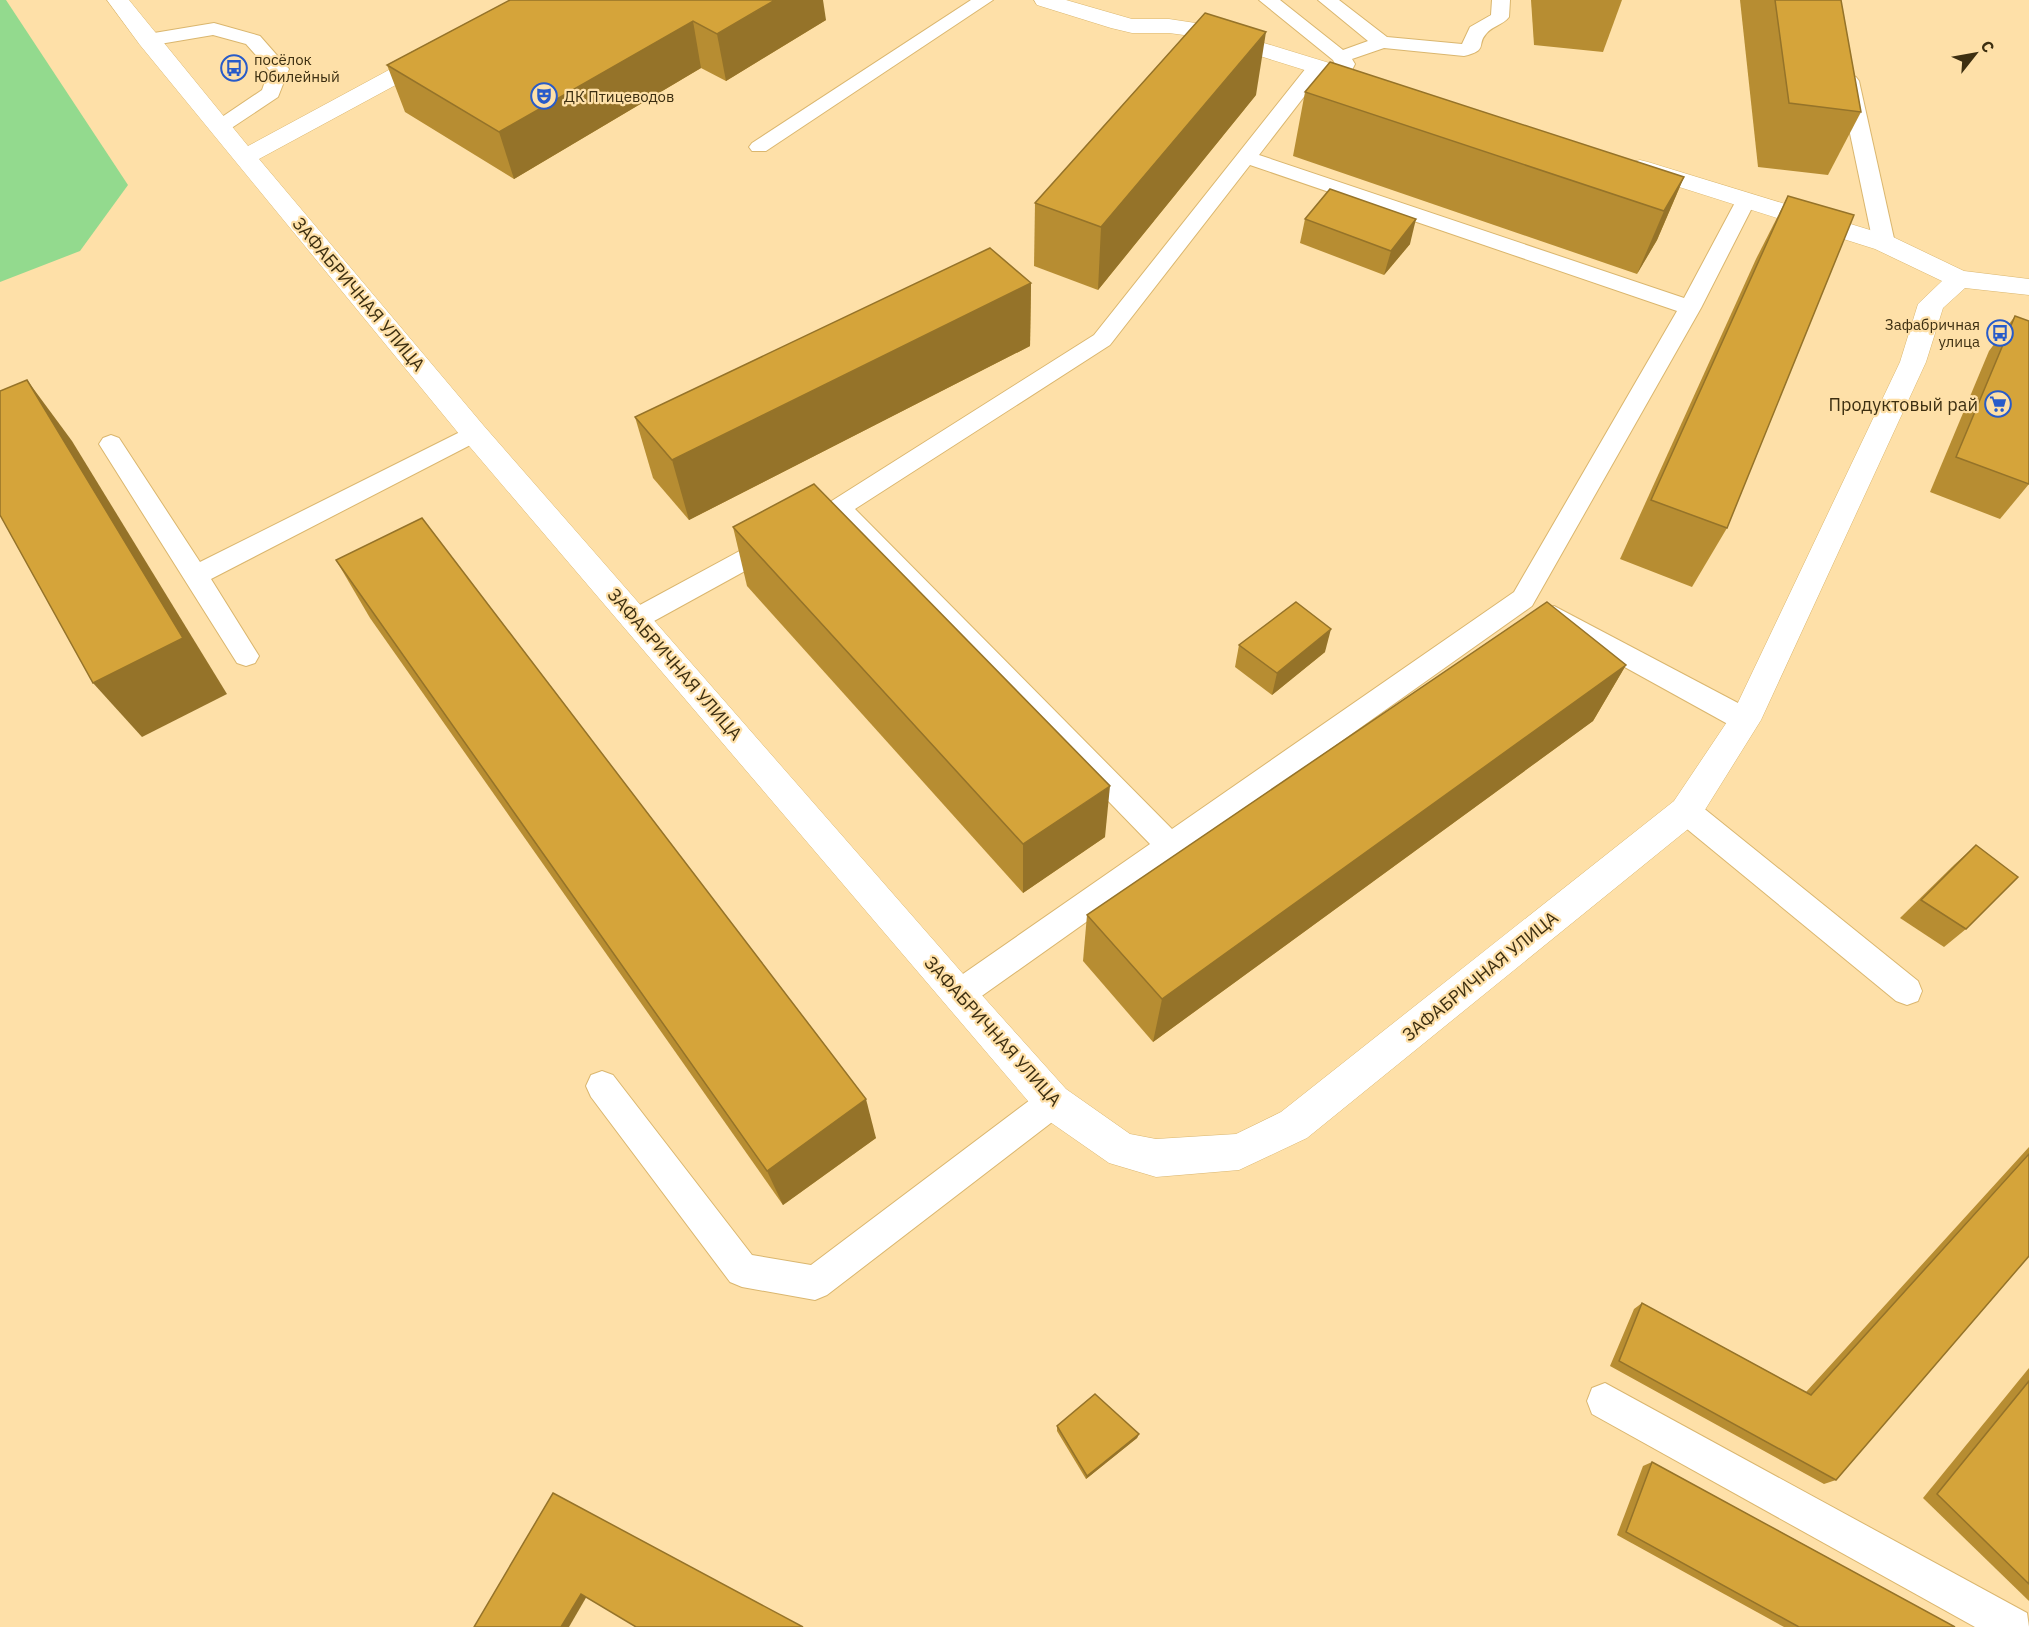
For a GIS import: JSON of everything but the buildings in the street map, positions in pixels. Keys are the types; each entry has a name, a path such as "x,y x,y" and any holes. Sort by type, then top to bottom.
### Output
{"street":[{"name":"ЗАФАБРИЧНАЯ УЛИЦА","path":"118,0 148,40 474,434 636,619 958,995 1053,1101 1122,1150 1156,1158 1239,1152 1294,1125 1686,811 1745,720 1913,362 1931,304 1959,279"},
{"path":"1045,0 1111,22 1132,26 1169,26 1202,31 1317,67 1341,66 1386,88"},
{"path":"246,157 452,45"},
{"path":"1622,162 1884,243 1959,279 2029,287"}],"lane":[{"path":"759,147 984,0"},
{"path":"1268,0 1341,66 1382,42"},
{"path":"1328,0 1382,42 1471,49 1474,46 1477,31 1500,17 1501,0"},
{"path":"148,40 214,29 253,40 279,69 271,93 220,127"},
{"path":"1844,58 1884,243"},
{"path":"636,619 838,508 1102,340 1317,67"},
{"path":"1246,157 1690,308"},
{"path":"958,995 1523,599 1690,308 1746,200"},
{"path":"195,576 474,434"},
{"path":"111,444 246,656"},
{"path":"838,508 1170,846"},
{"path":"1523,599 1745,720"},
{"path":"1686,811 1907,992"},
{"path":"602,1086 742,1270 815,1283 1053,1101"},
{"path":"1605,1401 2013,1627"}],"green space":[{"path":"0,0 6,0 128,185 80,251 0,282"}],"place":[{"name":"посёлок Юбилейный","path":"234,68"},
{"name":"ДК Птицеводов","path":"544,96"},
{"name":"Зафабричная улица","path":"2000,333"},
{"name":"Продуктовый рай","path":"1998,404"}]}
